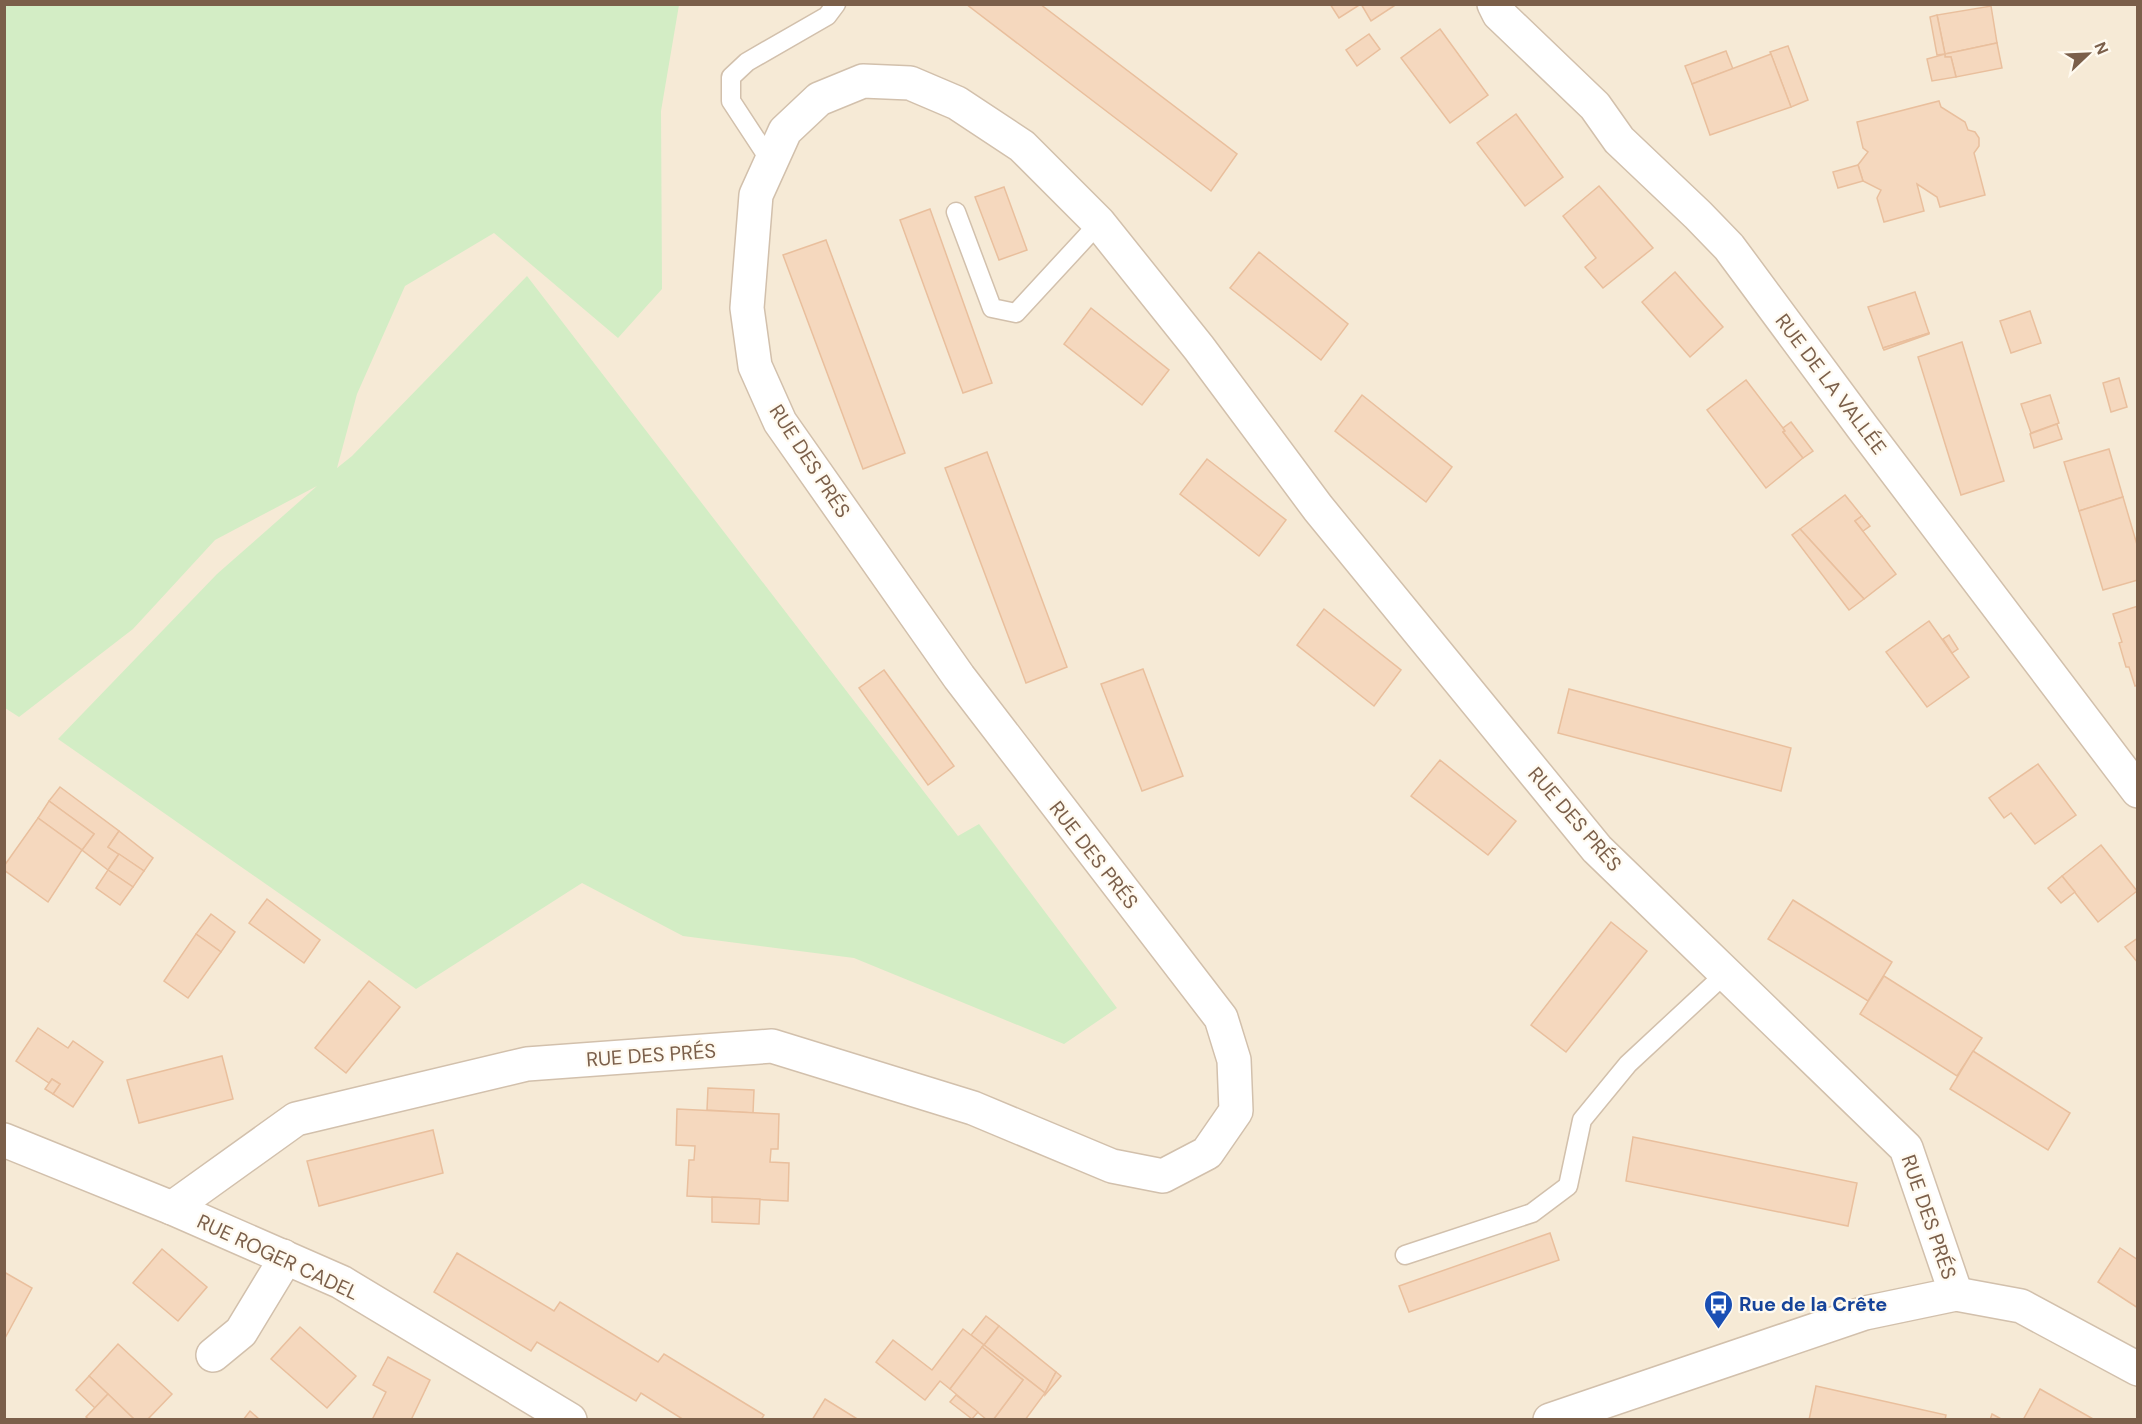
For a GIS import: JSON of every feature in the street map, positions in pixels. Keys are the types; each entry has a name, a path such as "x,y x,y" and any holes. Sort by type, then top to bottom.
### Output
{"street":[{"name":"RUE DE LA VALLÉE","path":"1494,4 1499,14 1594,106 1619,140 1729,247 1870,438 2138,791"},
{"name":"RUE DES PRÉS","path":"172,1208 296,1119 527,1064 772,1046 973,1108 1112,1166 1163,1176 1207,1153 1236,1111 1234,1060 1221,1018 958,677 780,422 755,366 747,308 756,195 785,131 819,99 863,81 910,83 957,103 1022,146 1099,223 1199,348 1318,508 1597,849 1906,1148 1956,1294"},
{"name":"RUE ROGER CADEL","path":"4,1140 172,1208 340,1282 570,1419"},
{"path":"213,1355 241,1332 278,1271 284,1256"},
{"path":"1550,1419 1865,1313 1956,1294 2020,1306 2138,1369"}],"lane":[{"path":"771,162 731,100 731,77 747,62 827,16 836,4"},
{"path":"956,212 992,308 1016,313 1099,223"},
{"path":"1405,1256 1532,1213 1568,1186 1582,1120 1628,1065 1726,973"}],"shaded area":[{"path":"5,5 2137,5 2137,1419 5,1419"}],"green space":[{"path":"4,5 679,5 661,111 662,289 618,338 494,233 405,286 357,394 337,468 352,456 527,276 958,836 979,824 1117,1008 1064,1044 854,958 683,936 582,883 416,989 58,739 217,574 317,486 215,540 133,629 19,717 5,708"}],"building":[{"path":"966,4 1040,4 1237,154 1211,191"},
{"path":"1330,4 1361,4 1339,18"},
{"path":"1361,4 1397,4 1371,21"},
{"path":"1991,6 1997,43 1945,54 1937,15"},
{"path":"1937,15 1945,54 1937,55 1930,17"},
{"path":"1440,29 1488,95 1450,123 1401,58"},
{"path":"1369,34 1380,49 1357,66 1346,50"},
{"path":"1997,43 2002,68 1956,77 1951,57 1945,57 1945,54"},
{"path":"1788,46 1808,100 1791,107 1770,52"},
{"path":"1726,51 1733,69 1692,84 1685,66"},
{"path":"1771,54 1791,107 1710,135 1692,84"},
{"path":"1945,54 1945,57 1951,57 1956,77 1932,81 1927,59"},
{"path":"1939,101 1941,107 1965,122 1968,130 1975,132 1979,138 1979,146 1974,153 1985,195 1940,207 1937,197 1917,184 1924,211 1884,222 1877,198 1881,190 1863,181 1858,165 1868,152 1863,148 1857,122"},
{"path":"1516,114 1563,177 1525,206 1477,143"},
{"path":"1858,165 1863,181 1838,188 1833,172"},
{"path":"1599,186 1653,248 1603,288 1585,267 1596,258 1563,216"},
{"path":"1004,187 1027,250 999,260 975,197"},
{"path":"930,209 992,383 963,393 900,220"},
{"path":"826,240 905,453 863,469 783,255"},
{"path":"1259,252 1348,324 1321,360 1230,288"},
{"path":"1675,272 1723,327 1690,357 1642,302"},
{"path":"1915,292 1929,333 1883,348 1868,307"},
{"path":"1091,308 1169,370 1142,405 1064,344"},
{"path":"2030,311 2041,343 2011,353 2000,321"},
{"path":"1929,333 1884,350 1883,348"},
{"path":"1962,342 2004,481 1961,495 1918,357"},
{"path":"2119,378 2127,407 2111,412 2103,383"},
{"path":"1746,380 1803,458 1766,488 1707,410"},
{"path":"1362,395 1452,467 1426,502 1335,431"},
{"path":"2050,395 2059,423 2031,433 2021,404"},
{"path":"1791,422 1813,451 1803,458 1783,432 1785,431 1783,428"},
{"path":"2057,424 2062,439 2034,448 2030,434"},
{"path":"2109,449 2123,497 2079,511 2064,462"},
{"path":"987,452 1067,667 1026,683 945,468"},
{"path":"1207,459 1286,520 1259,556 1180,494"},
{"path":"1845,495 1862,516 1855,521 1896,574 1864,599 1800,529"},
{"path":"2123,497 2138,548 2138,580 2103,590 2079,511"},
{"path":"1862,516 1870,526 1863,531 1855,521"},
{"path":"1800,529 1864,599 1849,610 1792,535"},
{"path":"2138,606 2138,685 2135,686 2129,667 2126,667 2119,643 2122,642 2113,614"},
{"path":"1324,609 1401,670 1374,706 1297,645"},
{"path":"1929,621 1969,677 1927,707 1886,652"},
{"path":"1949,635 1958,649 1952,653 1943,639"},
{"path":"1143,669 1183,776 1142,791 1101,684"},
{"path":"884,670 954,766 928,785 859,688"},
{"path":"1569,689 1791,748 1781,791 1558,733"},
{"path":"1440,760 1516,821 1488,855 1411,796"},
{"path":"2038,764 2076,815 2035,844 2011,813 2004,818 1989,798"},
{"path":"60,787 119,831 108,847 119,854 108,870 82,850 94,834 49,801"},
{"path":"49,801 94,834 82,850 38,818"},
{"path":"38,818 82,850 48,902 4,870 4,866"},
{"path":"119,831 153,858 144,871 108,847"},
{"path":"2101,845 2137,891 2098,922 2062,876"},
{"path":"119,854 144,871 133,887 108,870"},
{"path":"108,870 133,887 120,905 96,888"},
{"path":"2062,876 2075,892 2061,903 2048,888"},
{"path":"267,899 320,940 304,963 249,923"},
{"path":"1793,900 1892,962 1868,1001 1768,939"},
{"path":"211,914 235,932 221,952 196,934"},
{"path":"1611,922 1647,951 1566,1052 1531,1025"},
{"path":"196,934 221,952 188,998 164,981"},
{"path":"2138,938 2138,963 2125,947"},
{"path":"1884,976 1982,1038 1957,1076 1860,1014"},
{"path":"369,981 400,1007 346,1073 315,1048"},
{"path":"38,1028 68,1048 73,1041 103,1062 73,1107 53,1094 60,1084 52,1079 49,1083 16,1061"},
{"path":"1973,1051 2070,1113 2048,1150 1950,1089"},
{"path":"222,1056 233,1099 139,1123 127,1080"},
{"path":"52,1079 60,1084 53,1094 45,1089"},
{"path":"708,1088 754,1090 753,1113 707,1110"},
{"path":"677,1109 779,1114 778,1149 771,1149 770,1162 789,1163 788,1201 687,1196 689,1160 694,1160 695,1146 676,1145"},
{"path":"433,1130 443,1173 319,1206 307,1161"},
{"path":"1633,1137 1857,1183 1848,1226 1626,1181"},
{"path":"712,1197 760,1199 759,1224 712,1222"},
{"path":"1550,1233 1559,1260 1409,1312 1399,1286"},
{"path":"2120,1248 2138,1260 2138,1308 2098,1282"},
{"path":"162,1249 207,1287 178,1321 133,1283"},
{"path":"457,1253 554,1311 560,1302 658,1362 664,1354 764,1415 761,1420 684,1420 641,1393 636,1401 537,1342 531,1351 434,1292"},
{"path":"4,1272 32,1288 4,1340"},
{"path":"986,1316 999,1326 984,1345 971,1335"},
{"path":"999,1326 1056,1372 1045,1393 984,1345"},
{"path":"300,1327 356,1376 327,1408 271,1359"},
{"path":"963,1329 984,1345 950,1389 940,1381 925,1400 876,1362 893,1340 932,1370"},
{"path":"118,1344 172,1394 147,1420 135,1420 89,1376"},
{"path":"984,1345 1045,1393 1025,1420 993,1420 1023,1380 982,1347"},
{"path":"982,1347 1023,1380 993,1420 987,1420 950,1389"},
{"path":"388,1357 430,1380 411,1420 372,1420 386,1392 373,1385"},
{"path":"1056,1372 1061,1376 1045,1395 1045,1393"},
{"path":"89,1376 108,1394 95,1408 76,1390"},
{"path":"1816,1386 1946,1415 1945,1420 1809,1420"},
{"path":"2040,1389 2095,1420 2023,1420"},
{"path":"108,1394 135,1420 90,1420 86,1417"},
{"path":"956,1395 978,1412 972,1419 950,1402"},
{"path":"825,1399 859,1420 812,1420"},
{"path":"250,1411 260,1420 243,1420"},
{"path":"1992,1414 2003,1420 1990,1420"}],"place":[{"name":"Rue de la Crête","path":"1718,1330"}]}
